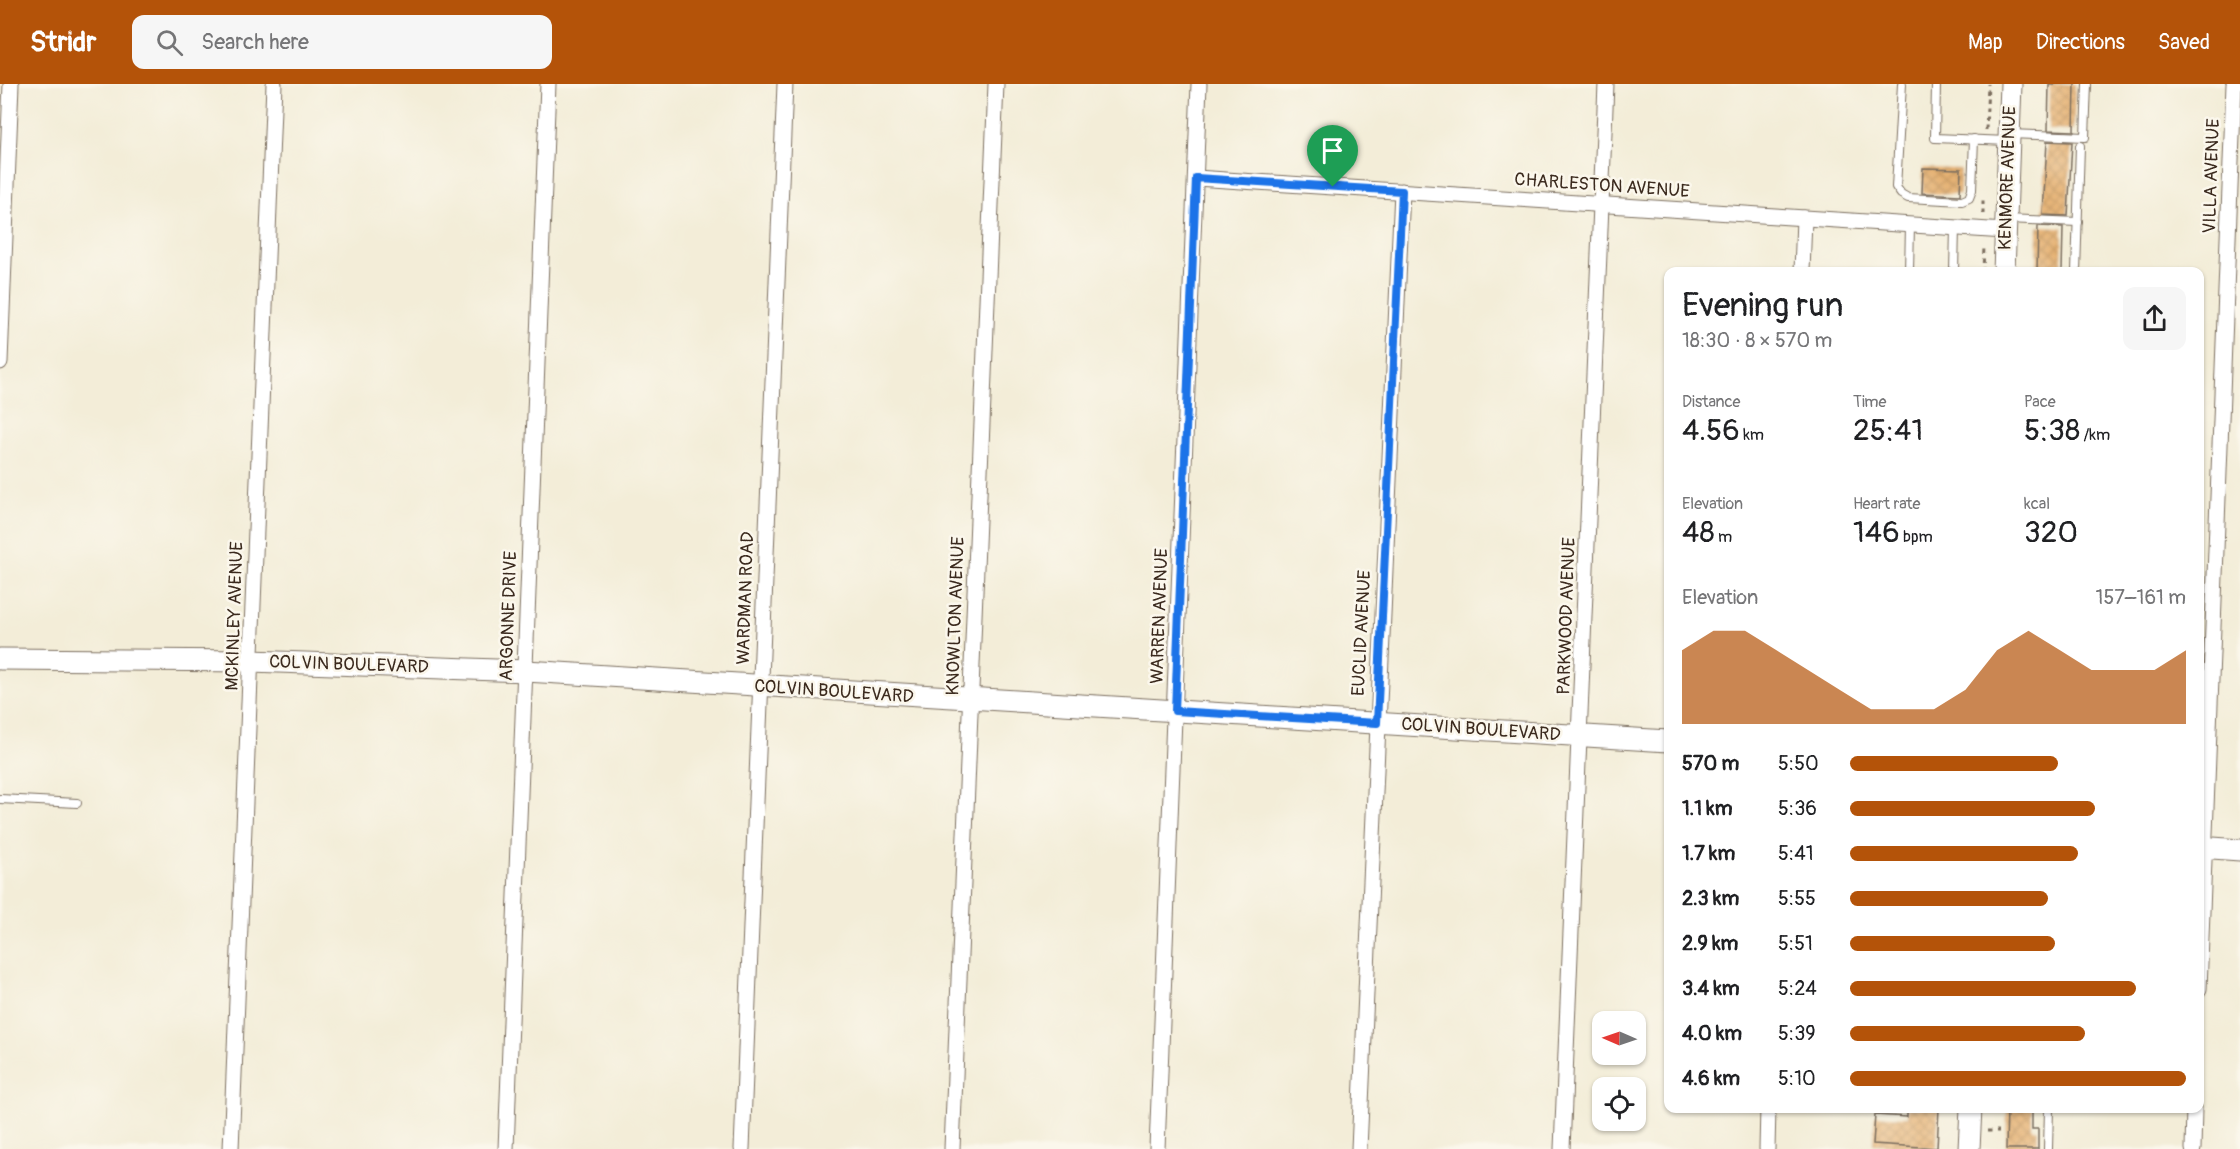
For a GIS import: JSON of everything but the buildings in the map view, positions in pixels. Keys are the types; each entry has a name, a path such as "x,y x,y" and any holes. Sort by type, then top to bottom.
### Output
{"street":[{"path":"0,362 11,84"},
{"name":"MCKINLEY AVENUE","path":"231,1149 274,84"},
{"name":"ARGONNE DRIVE","path":"506,1149 548,84"},
{"name":"WARDMAN ROAD","path":"742,1149 785,84"},
{"name":"KNOWLTON AVENUE","path":"952,1149 996,84"},
{"name":"WARREN AVENUE","path":"1157,1149 1199,84"},
{"name":"PARKWOOD AVENUE","path":"1562,1149 1606,84"},
{"name":"KENMORE AVENUE","path":"2004,267 2011,84"},
{"name":"VILLA AVENUE","path":"2204,799 2234,84"},
{"name":"CHARLESTON AVENUE","path":"1196,178 1910,225 1956,227 2005,225"},
{"name":"EUCLID AVENUE","path":"1359,1149 1402,191"},
{"path":"1802,267 1804,218"},
{"name":"COLVIN BOULEVARD","path":"0,659 251,661 526,671 1664,741"},
{"path":"2204,847 2240,850"},
{"path":"1767,1149 1768,1113"},
{"path":"1969,1149 1971,1113"},
{"path":"2193,1149 2194,1113"}],"lane":[{"path":"1902,84 1896,187 1901,194 1908,198 1962,201 1969,198 1972,190 1974,139"},
{"path":"1936,84 1935,138 1974,139 2085,137 2087,84"},
{"path":"2076,267 2080,146"},
{"path":"2005,225 2078,222"},
{"path":"1909,267 1910,225"},
{"path":"1954,267 1956,227"},
{"path":"0,799 77,803"},
{"path":"2048,1149 2049,1113"}],"path":[{"name":"KENMORE AVENUE","path":"1983,245 1983,267"},
{"path":"1984,1131 1999,1131"}],"route":[{"path":"1196,178 1333,187 1402,191 1377,723 1175,711 1196,178"}]}
